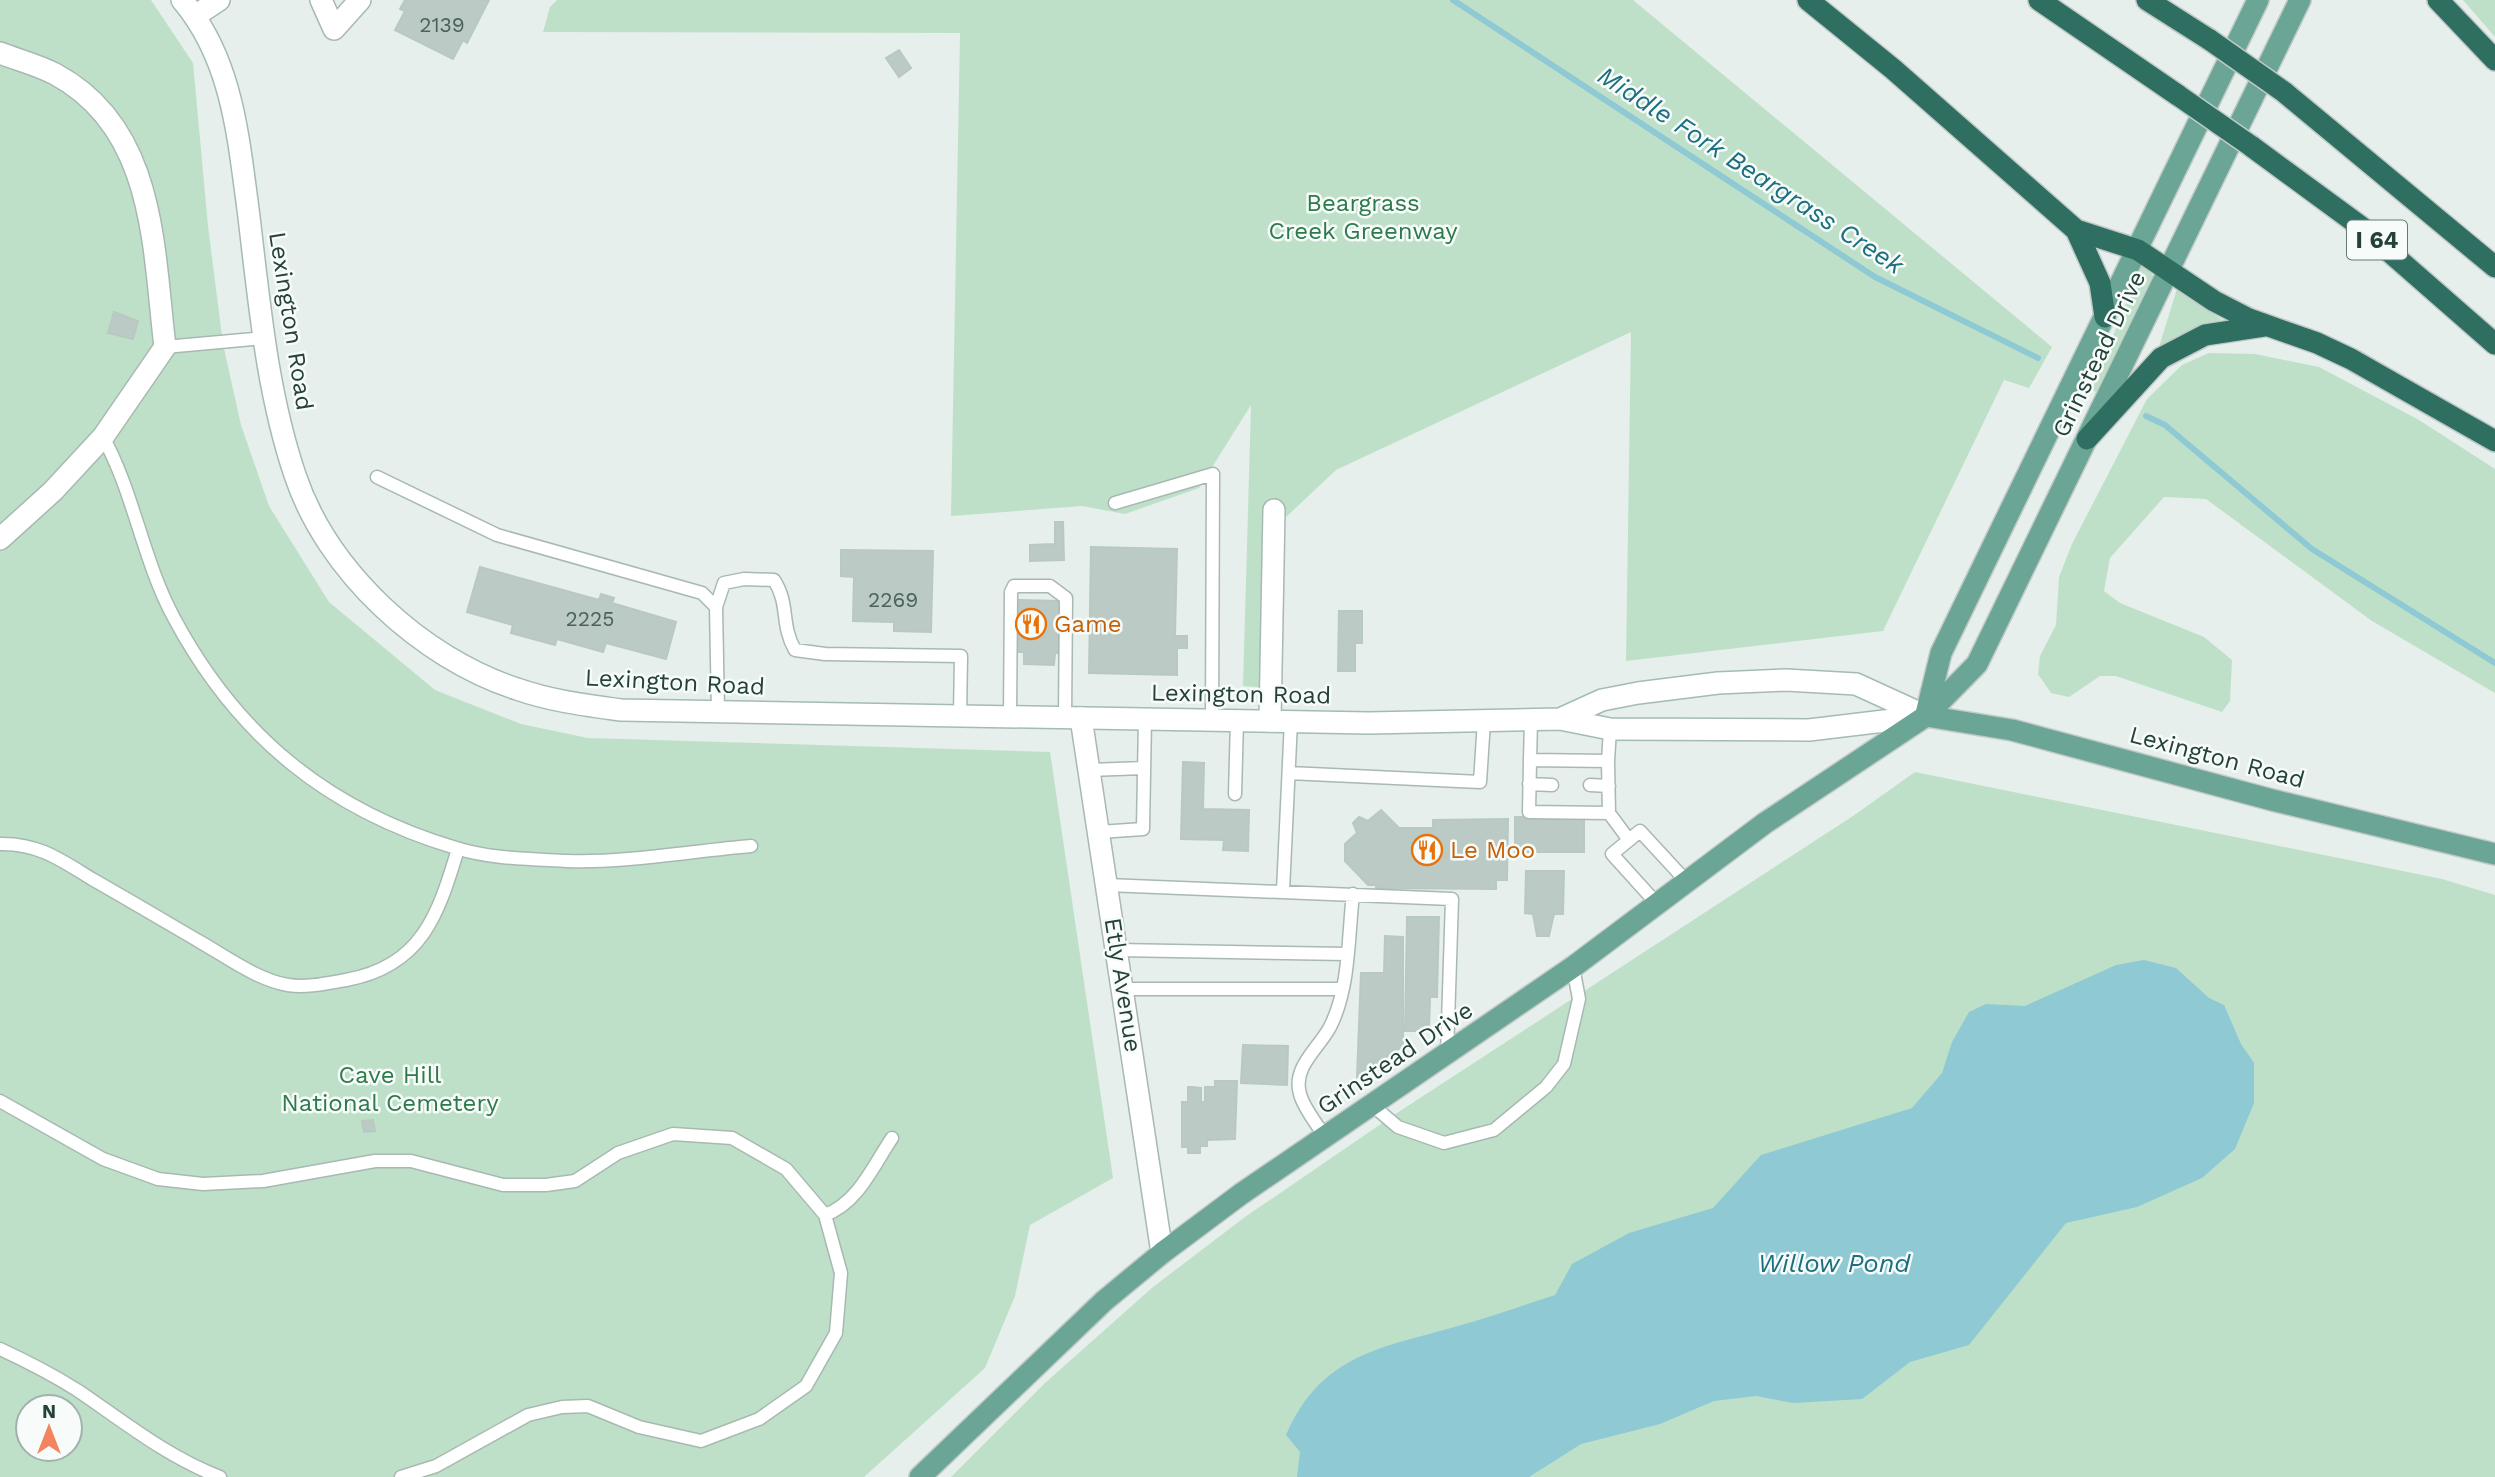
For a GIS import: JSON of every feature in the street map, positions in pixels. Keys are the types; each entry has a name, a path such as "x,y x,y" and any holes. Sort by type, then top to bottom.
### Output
{"highway":[{"path":"1808,0 1893,69 2076,230 2138,250 2214,301 2265,326 2317,343 2351,359 2495,440"},
{"name":"I 64","path":"2039,0 2251,146 2360,226 2495,344"},
{"name":"I 64","path":"2147,0 2284,92 2495,267"},
{"path":"2438,0 2495,60"},
{"path":"2076,230 2100,282 2105,317"},
{"path":"2087,439 2161,358 2205,335 2265,326"}],"main road":[{"path":"188,8 219,0"},
{"path":"321,0 334,29 360,0"},
{"name":"Grinstead Drive","path":"1926,716 1941,653 2258,0"},
{"name":"Grinstead Drive","path":"920,1477 1104,1301 1163,1253 1241,1194 1573,968 1765,823 1926,716 1977,664 2300,0"},
{"name":"Lexington Road","path":"188,8 218,56 230,94 276,412 295,477 313,515 339,556 364,587 413,631 484,676 559,702 621,710 1281,721 1484,722 1560,719 1610,729 1809,730 1926,716"},
{"path":"0,53 54,74 78,90 108,118 131,153 143,186 152,236 165,347 103,437 53,491 0,539"},
{"path":"1274,510 1281,721"},
{"name":"Lexington Road","path":"1560,719 1602,700 1718,683 1786,680 1856,684 1926,716 2012,730 2272,800 2495,854"},
{"name":"Etly Avenue","path":"1073,717 1089,769 1163,1253"}],"lane":[{"path":"165,347 265,338"},
{"path":"103,437 114,457 157,581 196,657 220,693 280,756 319,788 412,833 458,849 570,861 751,846"},
{"path":"1115,503 1213,474 1212,720"},
{"path":"377,477 497,535 702,593 716,607"},
{"path":"718,712 716,607 724,583 744,579 774,580 783,595 786,635 795,650 825,654 961,656 960,716"},
{"path":"1010,716 1011,592 1014,586 1050,586 1066,598 1073,717"},
{"path":"1099,832 1143,829 1145,719"},
{"path":"1235,794 1237,720"},
{"path":"1281,721 1289,774 1283,891"},
{"path":"1531,721 1529,812 1609,813"},
{"path":"1289,774 1480,782 1484,722"},
{"path":"1610,729 1609,813 1629,840"},
{"path":"1530,760 1608,761"},
{"path":"1089,769 1144,768"},
{"path":"1529,784 1552,785"},
{"path":"1590,785 1609,786"},
{"path":"1658,905 1612,854 1640,831 1687,883"},
{"path":"0,844 24,844 56,857 233,961 288,985 321,985 356,978 387,968 414,949 432,922 458,849"},
{"path":"1107,885 1452,899 1447,1054"},
{"path":"1325,1137 1300,1094 1300,1075 1312,1050 1330,1027 1341,989 1353,894"},
{"path":"1117,950 1347,954"},
{"path":"1372,1105 1398,1127 1444,1143 1494,1130 1546,1087 1563,1064 1579,999 1573,968"},
{"path":"1123,989 1341,989"},
{"path":"0,1101 103,1159 158,1179 203,1184 263,1181 375,1161 411,1161 503,1185 547,1185 575,1181 618,1153 673,1134 732,1138 786,1169 824,1215 841,1273 836,1333 806,1386 759,1419 701,1441 639,1427 588,1406 562,1407 528,1415 436,1466 401,1477"},
{"path":"824,1215 841,1209 855,1195 891,1138"},
{"path":"0,1349 74,1388 140,1434 200,1469 220,1477"}],"green space":[{"name":"Cave Hill National Cemetery","path":"0,0 151,0 193,63 208,226 223,344 241,425 269,506 329,602 435,690 521,724 588,738 1050,752 1113,1178 1030,1225 1015,1296 985,1368 864,1477 0,1477"},
{"name":"Beargrass Creek Greenway","path":"557,0 1633,0 2052,347 2029,388 2004,380 1883,631 1626,661 1631,332 1336,470 1284,519 1280,689 1243,686 1251,405 1199,488 1125,514 1082,506 951,516 960,33 543,32 550,7"},
{"path":"2463,0 2495,0 2495,37"},
{"path":"2147,266 2151,269 2152,277 2096,392 2092,390 2140,267"},
{"path":"2177,289 2222,320 2180,335 2159,347"},
{"path":"2209,353 2255,354 2319,367 2419,420 2495,469 2495,693 2372,621 2206,499 2164,497 2110,558 2104,591 2120,603 2204,637 2232,660 2230,701 2222,712 2116,676 2100,676 2069,697 2051,693 2038,674 2040,656 2056,625 2059,577 2072,544 2147,399 2182,365"},
{"path":"1915,772 2442,879 2495,895 2495,1477 951,1477 1045,1383 1153,1287 1245,1217 1397,1113 1853,816"}],"water":[{"name":"Willow Pond","path":"2144,960 2176,968 2209,998 2224,1005 2241,1044 2254,1063 2254,1103 2235,1149 2202,1178 2137,1207 2066,1223 1969,1345 1910,1362 1862,1399 1793,1403 1756,1396 1714,1401 1660,1424 1581,1444 1529,1477 1297,1477 1300,1452 1286,1435 1317,1386 1336,1370 1380,1349 1555,1295 1572,1264 1629,1233 1713,1208 1761,1155 1912,1108 1942,1073 1952,1042 1969,1012 1986,1004 2025,1006 2116,965"}],"building":[{"path":"405,0 489,0 467,43 463,40 453,59 395,30 405,11 400,9"},
{"path":"899,50 911,68 899,77 886,58"},
{"path":"114,312 138,321 133,339 108,333"},
{"path":"1055,522 1063,522 1064,560 1030,561 1030,545 1055,544"},
{"path":"1091,547 1177,549 1175,636 1187,636 1187,648 1177,648 1177,675 1089,673"},
{"path":"841,550 933,551 931,632 894,631 894,622 853,621 854,577 841,576"},
{"path":"480,567 599,600 601,594 614,598 612,603 676,622 666,659 606,643 603,652 557,639 555,645 511,633 513,625 467,612"},
{"path":"1019,600 1059,601 1059,616 1063,616 1062,653 1055,653 1054,665 1024,664 1024,652 1018,652"},
{"path":"1339,611 1362,611 1362,643 1355,643 1355,671 1338,671"},
{"path":"1183,762 1204,763 1203,809 1249,810 1248,851 1223,850 1224,840 1181,839"},
{"path":"1381,810 1399,828 1433,828 1433,820 1508,819 1507,880 1496,880 1496,889 1376,888 1376,885 1368,885 1345,861 1345,844 1357,833 1353,823 1359,817 1368,821"},
{"path":"1515,817 1584,817 1584,852 1515,852"},
{"path":"1526,871 1564,871 1563,914 1554,914 1549,936 1537,936 1533,914 1525,913"},
{"path":"1407,917 1439,917 1437,997 1430,997 1429,1031 1405,1031"},
{"path":"1385,936 1403,937 1403,1046 1357,1077 1361,973 1384,973"},
{"path":"1243,1045 1288,1046 1287,1085 1241,1083"},
{"path":"1215,1081 1237,1081 1235,1139 1207,1140 1207,1146 1200,1146 1200,1153 1188,1153 1188,1147 1182,1147 1182,1102 1188,1102 1188,1087 1192,1087 1201,1088 1201,1102 1205,1102 1205,1087 1215,1087"},
{"path":"373,1120 375,1131 364,1132 362,1121"}],"waterway":[{"name":"Middle Fork Beargrass Creek","path":"1453,0 1875,277 2038,358"},
{"name":"Middle Fork Beargrass Creek","path":"2146,416 2165,425 2312,549 2495,663"}],"place":[{"name":"Game","path":"1031,624"},
{"name":"Le Moo","path":"1427,850"}]}
